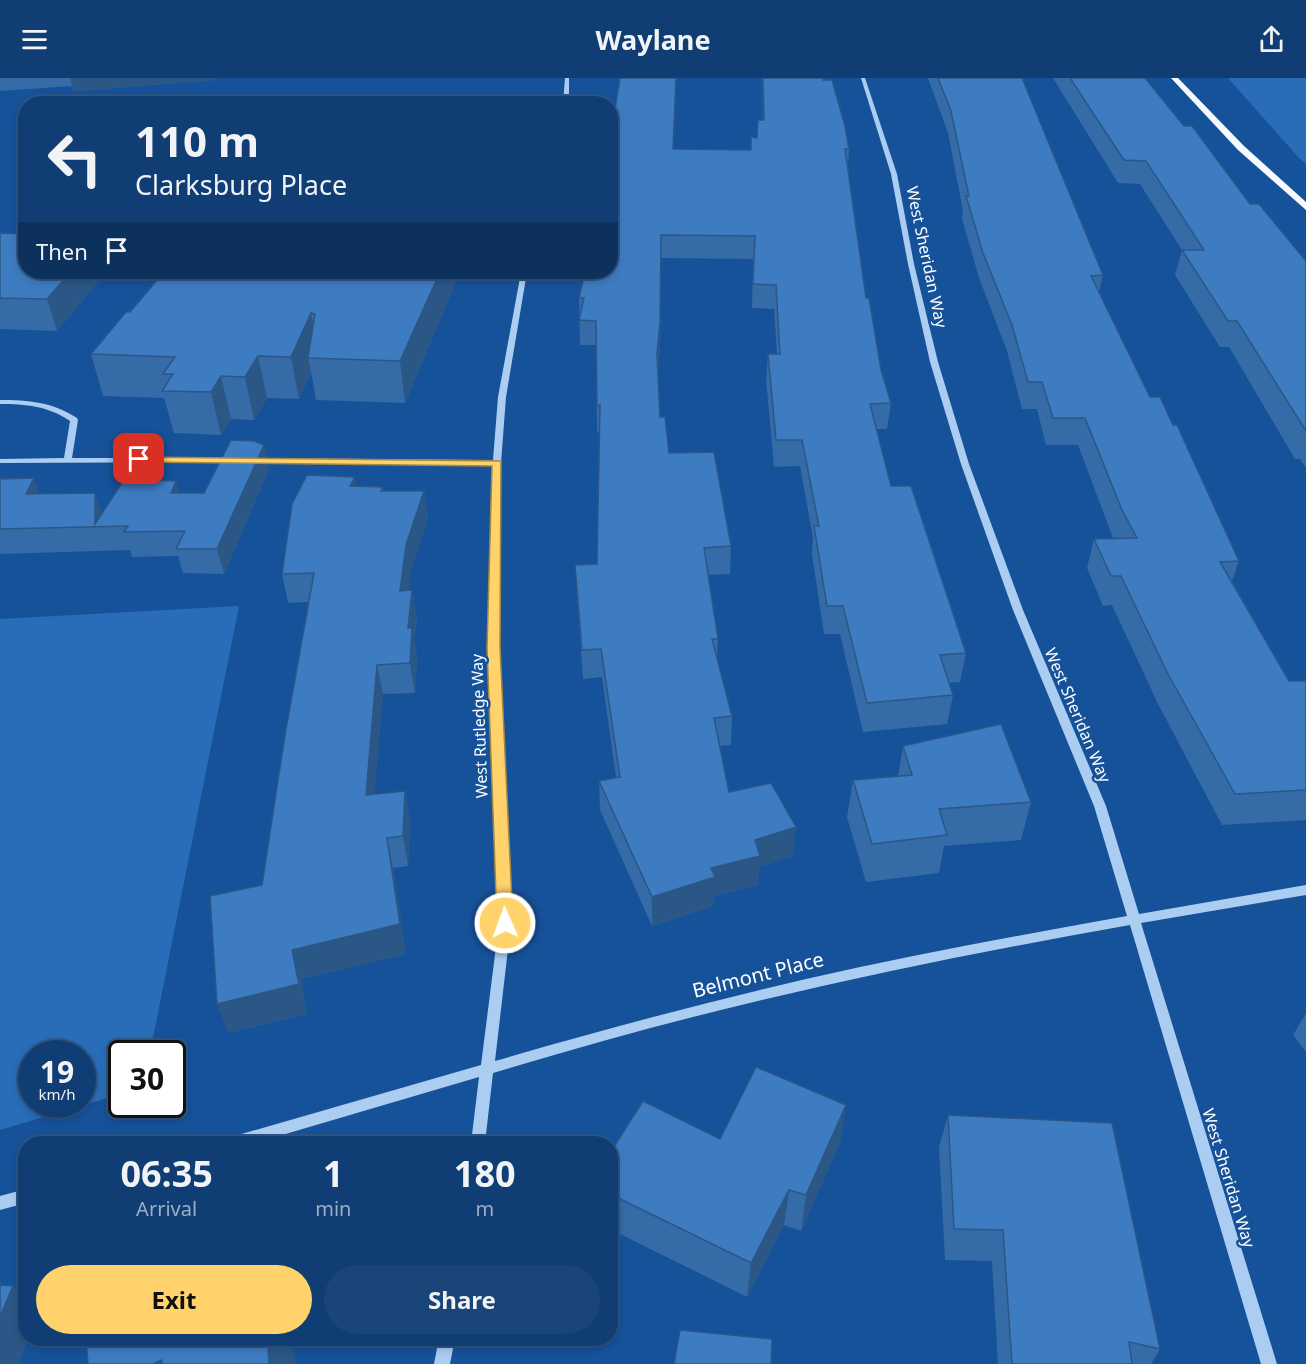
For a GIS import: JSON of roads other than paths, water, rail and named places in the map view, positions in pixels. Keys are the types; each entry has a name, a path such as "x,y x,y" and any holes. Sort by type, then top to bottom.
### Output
{"main road":[{"path":"1174,78 1241,148 1306,207"}],"street":[{"path":"566,96 567,78"},
{"name":"West Sheridan Way","path":"863,78 876,111 894,174 911,264 932,351 965,464 1018,610 1100,806 1136,918 1269,1364"},
{"name":"West Rutledge Way","path":"479,1136 489,1070 505,923 494,647 497,463 502,397 523,279"},
{"path":"0,402 38,404 59,408 74,420 68,460"},
{"path":"0,461 497,463"},
{"name":"Belmont Place","path":"256,1136 642,1025 884,966 1136,918 1306,890"},
{"path":"0,1203 18,1198"},
{"path":"442,1364 445,1346"}]}
